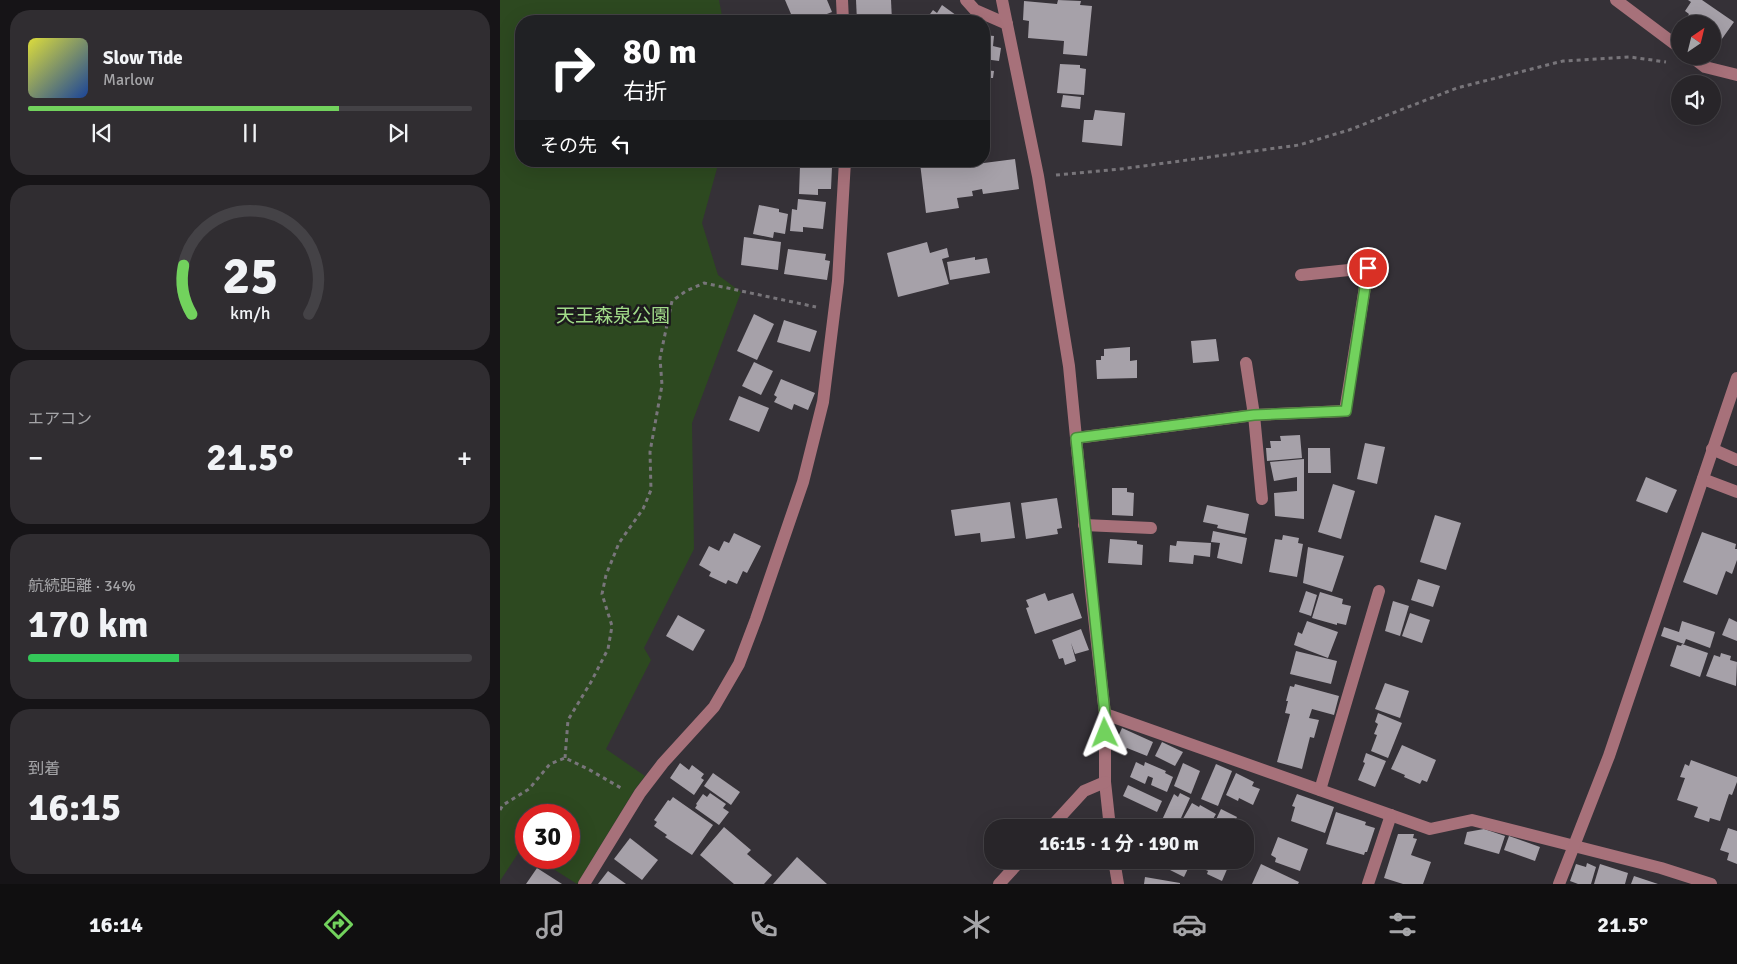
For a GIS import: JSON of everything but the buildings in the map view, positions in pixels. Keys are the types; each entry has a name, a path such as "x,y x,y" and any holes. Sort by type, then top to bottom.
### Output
{"street":[{"path":"842,0 842,15"},
{"path":"966,0 975,10 986,15"},
{"path":"1002,0 1038,176 1069,366 1084,526 1105,714 1105,782 1109,819"},
{"path":"1616,0 1671,41"},
{"path":"990,17 1007,24"},
{"path":"1702,65 1737,74"},
{"path":"584,884 637,797 663,762 714,707 739,664 803,482 823,402 838,281 844,167"},
{"path":"1076,438 1254,415 1346,411 1368,268 1301,275"},
{"path":"1246,363 1254,415 1262,499"},
{"path":"1559,884 1572,846 1609,756 1737,378"},
{"path":"1712,450 1737,460"},
{"path":"1703,479 1737,492"},
{"path":"1084,526 1152,528"},
{"path":"1320,790 1379,591"},
{"path":"1105,714 1430,829 1472,820 1661,868 1710,884"},
{"path":"1058,819 1084,790 1105,782"},
{"path":"1368,884 1390,815"},
{"path":"999,884 1013,869"},
{"path":"1116,869 1118,884"}],"path":[{"path":"1038,176 1121,169 1299,145 1349,130 1457,88 1563,61 1630,57 1671,62"},
{"path":"565,758 568,720 608,649 612,626 602,594 606,575 619,543 642,509 650,490 650,452 662,385 660,358 672,301 686,291 704,283 834,310"},
{"path":"500,810 529,788 550,764 565,758 637,797"}],"green space":[{"name":"天王森泉公園","path":"500,0 719,0 722,15 515,15 515,167 717,167 702,223 718,275 741,292 692,423 694,549 644,648 651,660 606,749 645,776 635,789 577,884 553,869 580,869 580,804 515,804 515,858 500,881"}],"route":[{"path":"1105,733 1105,714 1076,438 1254,415 1346,411 1368,268"}]}
